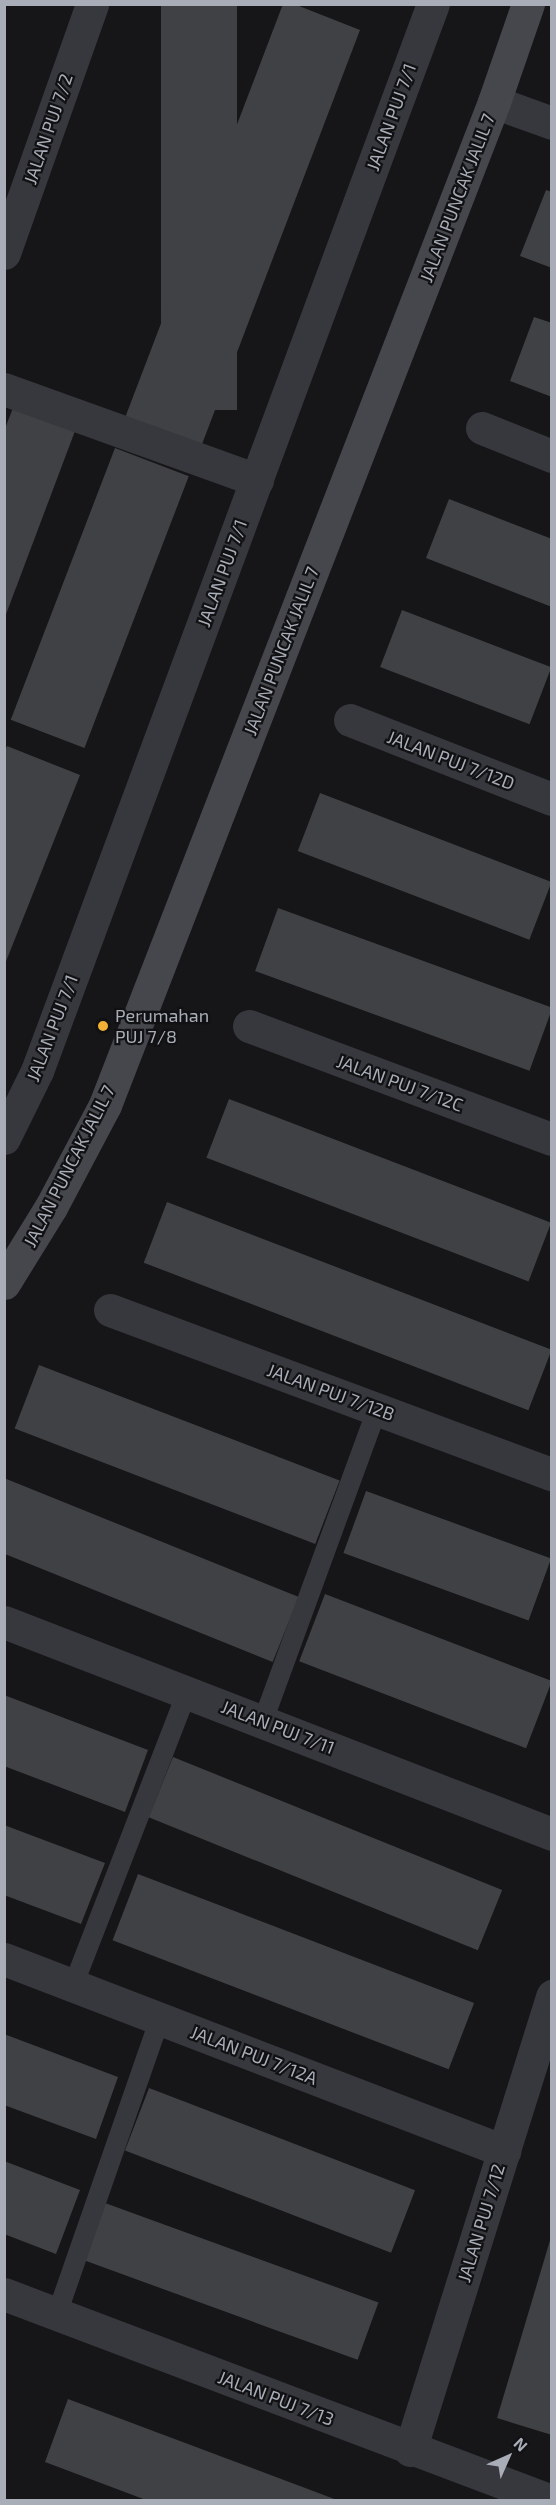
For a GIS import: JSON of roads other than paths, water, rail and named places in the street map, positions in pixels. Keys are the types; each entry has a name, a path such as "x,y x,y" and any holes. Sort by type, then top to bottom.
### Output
{"street":[{"name":"JALAN PUJ 7/2","path":"7,237 92,4"},
{"name":"JALAN PUJ 7/1","path":"4,1138 37,1071 433,4"},
{"name":"JALAN PUNCAK JALIL 7","path":"7,1276 105,1105 494,102 528,4"},
{"path":"494,102 552,123"},
{"path":"4,389 257,480"},
{"path":"482,428 552,456"},
{"name":"JALAN PUJ 7/12D","path":"350,720 552,799"},
{"name":"JALAN PUJ 7/12C","path":"249,1026 552,1139"},
{"name":"JALAN PUJ 7/12B","path":"110,1310 552,1474"},
{"name":"JALAN PUJ 7/11","path":"4,1622 552,1834"},
{"name":"JALAN PUJ 7/12A","path":"4,1959 504,2151"},
{"name":"JALAN PUJ 7/12","path":"410,2450 504,2151 543,2050 552,1996"},
{"name":"JALAN PUJ 7/13","path":"4,2294 410,2450 549,2500"}],"lane":[{"path":"263,1721 377,1410"},
{"path":"73,1986 187,1692"},
{"path":"57,2314 160,2019"}],"place":[{"name":"Perumahan PUJ 7/8","path":"103,1026"}]}
